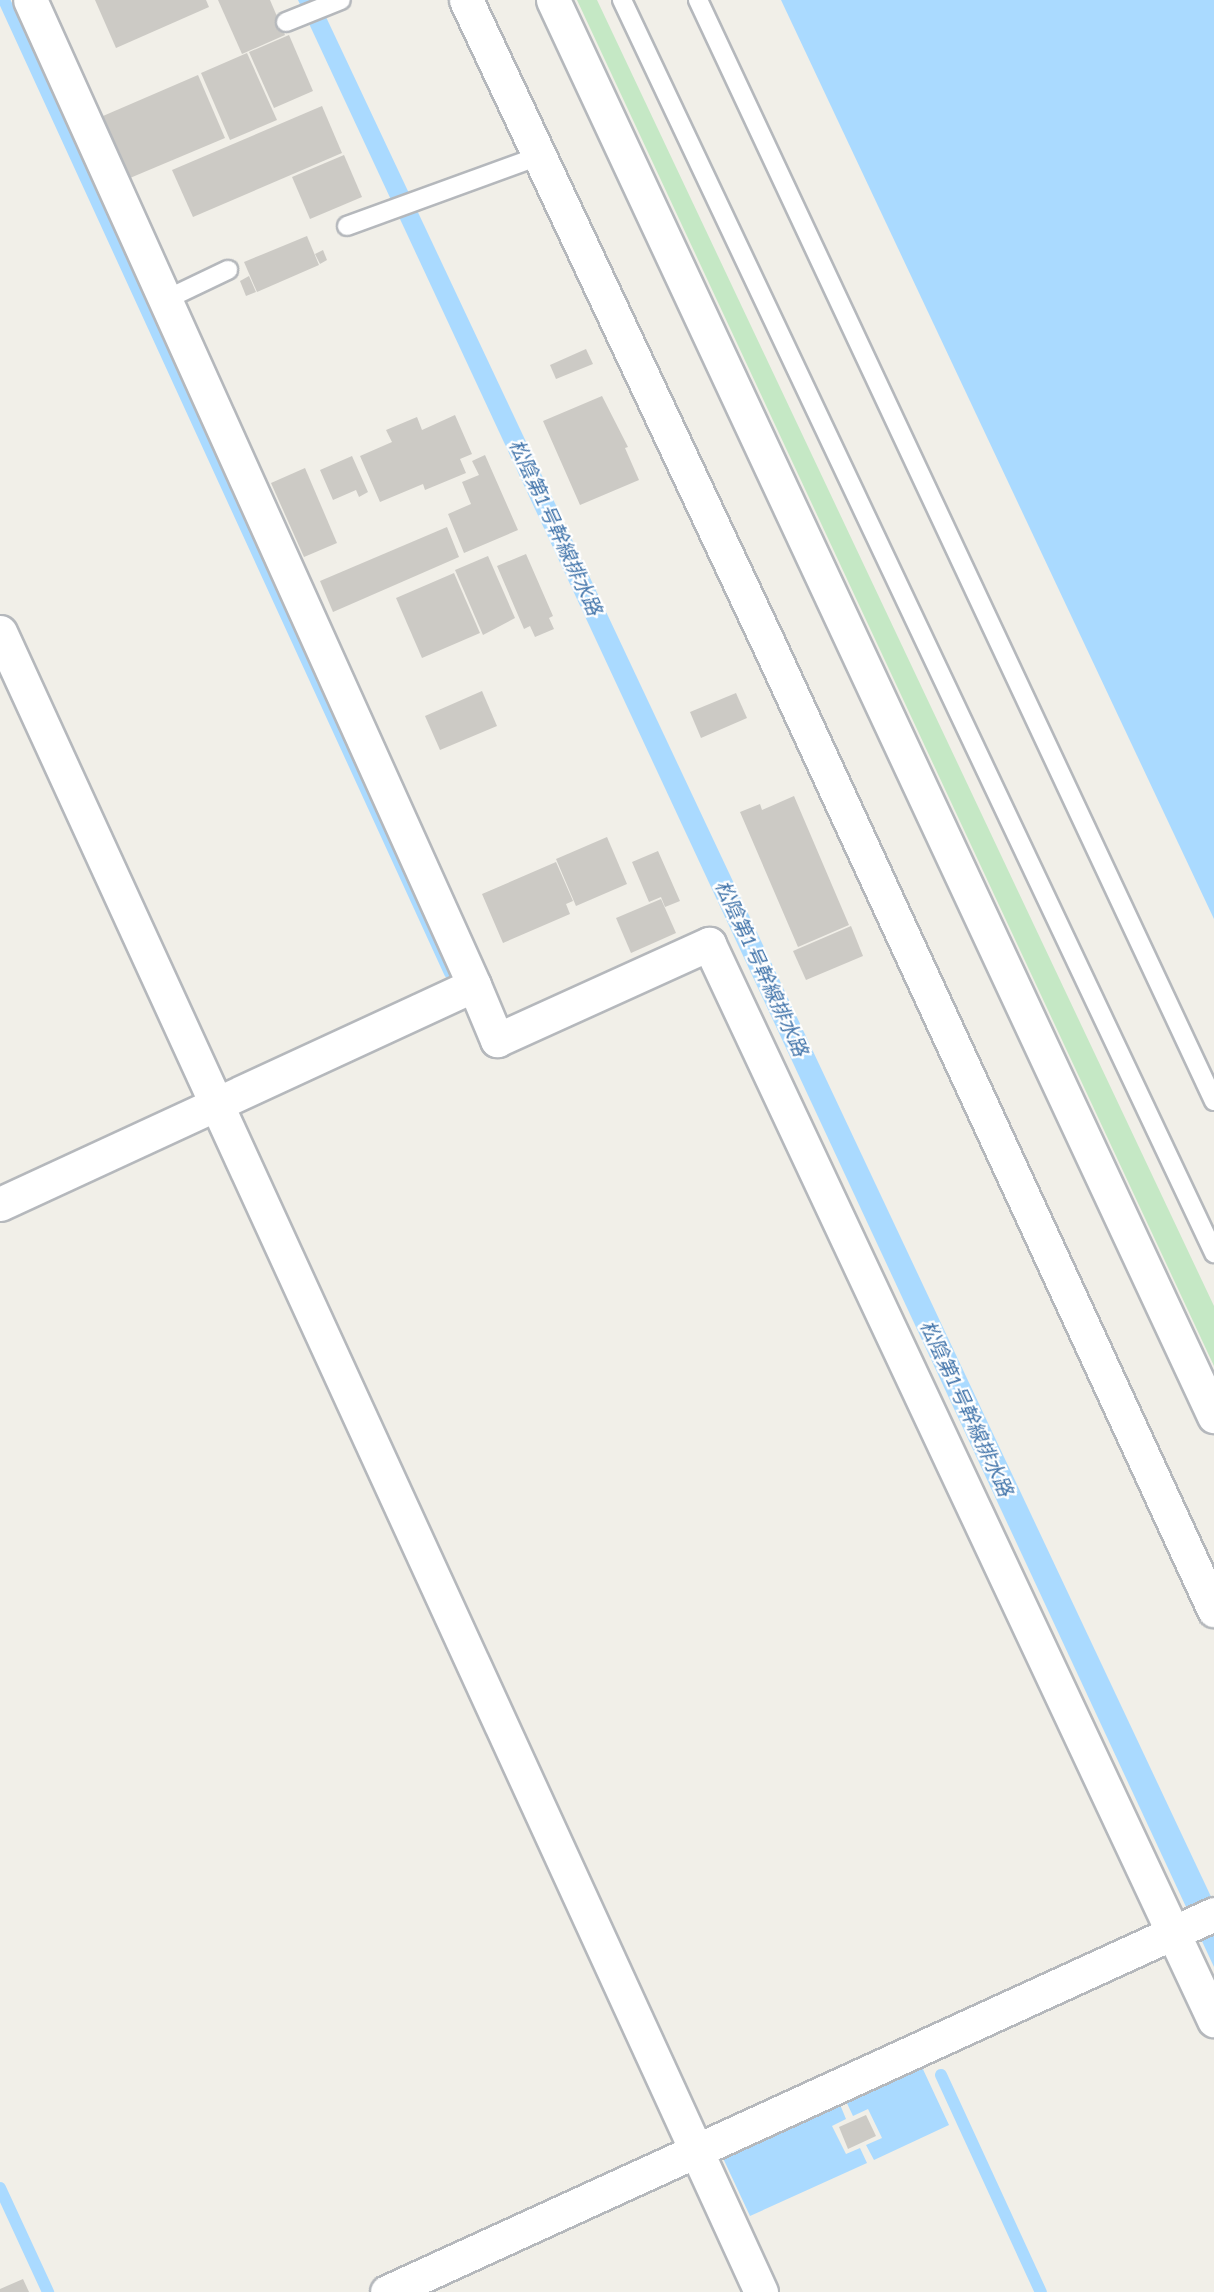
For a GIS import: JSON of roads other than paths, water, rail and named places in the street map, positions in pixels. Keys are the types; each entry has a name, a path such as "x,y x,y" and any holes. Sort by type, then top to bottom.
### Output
{"street":[{"path":"30,0 497,1040 709,945 1214,2020"},
{"path":"466,0 770,645 1214,1610"},
{"path":"554,0 1214,1416"},
{"path":"0,632 761,2292"},
{"path":"0,1204 474,985"},
{"path":"387,2292 1214,1914"}],"lane":[{"path":"622,0 1214,1253"},
{"path":"698,0 1214,1101"},
{"path":"289,21 336,2"},
{"path":"347,226 539,156"},
{"path":"165,300 228,270"}],"water":[{"name":"松陰第1号幹線排水路","path":"298,0 318,0 1214,1903 1214,1967"},
{"path":"781,0 1214,0 1214,919"},
{"path":"921,2065 949,2125 874,2160 866,2145 882,2138 868,2109 853,2116 845,2099"},
{"path":"839,2102 846,2119 832,2126 846,2154 860,2148 867,2163 750,2216 722,2156"}],"waterway":[{"path":"4,0 450,973"},
{"path":"941,2075 1041,2292"},
{"path":"0,2188 48,2292"}]}
